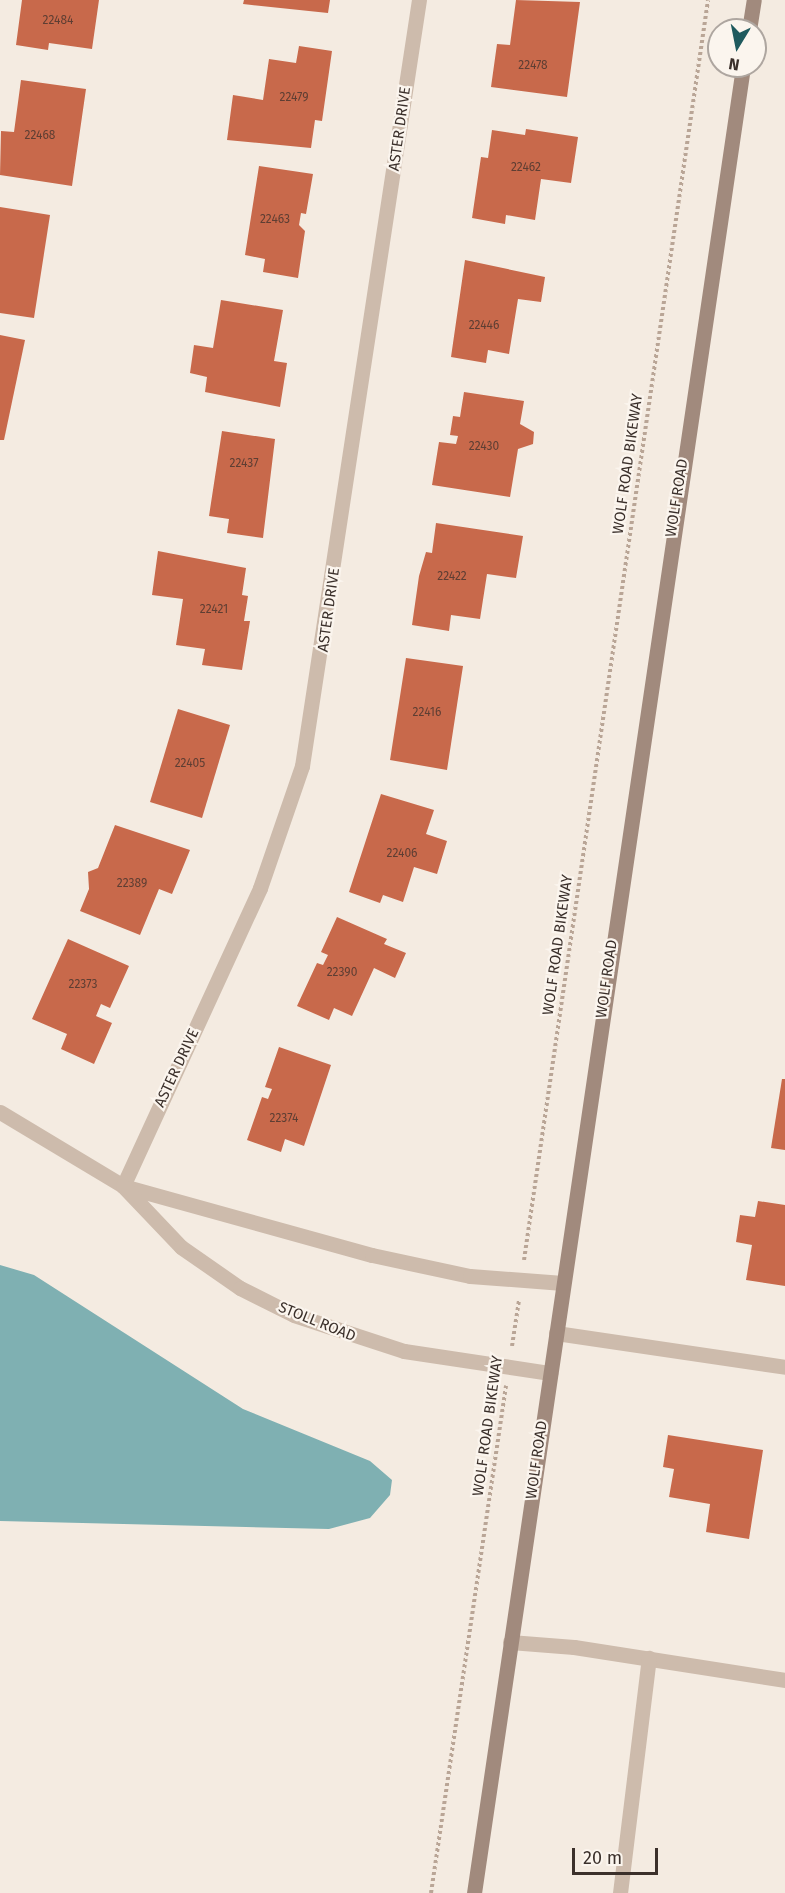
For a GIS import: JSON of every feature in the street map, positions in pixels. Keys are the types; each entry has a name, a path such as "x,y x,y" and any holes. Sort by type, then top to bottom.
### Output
{"main road":[{"path":"751,18 754,0"},
{"name":"WOLF ROAD","path":"474,1893 742,78"}],"street":[{"name":"ASTER DRIVE","path":"123,1186 260,888 302,766 418,0"},
{"name":"STOLL ROAD","path":"0,1112 123,1186 181,1247 240,1288 294,1315 404,1352 550,1373"},
{"name":"STOLL ROAD","path":"123,1186 372,1255 470,1276 563,1283"},
{"path":"556,1333 785,1367"},
{"path":"510,1642 649,1658 785,1680"},
{"path":"620,1893 649,1658"}],"path":[{"name":"WOLF ROAD BIKEWAY","path":"431,1893 708,0"}],"water":[{"path":"0,1265 34,1275 243,1409 370,1461 392,1480 390,1495 370,1518 329,1529 0,1521"}],"building":[{"path":"22,0 99,0 92,49 49,43 48,50 16,45"},
{"path":"244,0 330,0 328,13 243,4"},
{"path":"516,0 580,2 567,97 491,87 497,44 510,45"},
{"path":"299,46 332,51 322,121 315,120 311,148 227,140 233,95 263,100 269,59 296,63"},
{"path":"21,80 86,89 72,186 0,175 1,131 14,132"},
{"path":"526,129 578,137 571,183 541,179 535,220 506,215 505,224 472,218 481,157 488,158 492,130 525,135"},
{"path":"259,166 313,174 306,214 301,213 299,225 305,231 298,278 263,272 265,259 245,255"},
{"path":"0,207 50,215 34,318 0,313"},
{"path":"465,260 545,277 541,302 518,299 509,354 488,350 486,363 451,357"},
{"path":"221,300 283,310 274,361 287,363 280,407 205,392 207,377 190,373 194,345 213,348"},
{"path":"0,335 25,340 4,440 0,440"},
{"path":"464,392 524,401 520,424 534,432 533,444 518,449 510,497 432,485 439,442 456,444 458,436 450,435 453,416 460,417"},
{"path":"222,431 275,439 263,538 227,533 229,519 209,516"},
{"path":"436,523 523,536 516,578 487,574 480,619 451,615 449,631 412,625 419,576 426,552 432,553"},
{"path":"158,551 246,568 242,595 248,596 244,621 250,621 242,670 202,665 205,649 176,645 183,599 152,595"},
{"path":"406,658 463,666 447,770 390,760"},
{"path":"178,709 230,725 202,818 150,802"},
{"path":"381,794 434,810 426,834 447,841 437,874 414,867 403,902 383,895 380,903 349,892"},
{"path":"115,825 190,850 172,894 159,889 140,935 80,911 89,889 88,872 98,868"},
{"path":"337,917 387,939 384,944 406,953 395,978 374,968 352,1016 334,1008 329,1020 297,1006 317,963 323,965 328,955 321,952"},
{"path":"68,939 129,966 110,1008 101,1004 96,1016 112,1023 94,1064 61,1049 67,1034 32,1019"},
{"path":"279,1047 331,1065 304,1146 285,1139 281,1152 247,1140 262,1097 268,1099 272,1089 265,1087"},
{"path":"782,1079 785,1079 785,1150 771,1148"},
{"path":"758,1201 785,1205 785,1286 746,1280 752,1245 736,1242 740,1215 755,1217"},
{"path":"668,1435 763,1450 749,1539 706,1532 710,1504 669,1497 674,1469 663,1467"}]}
